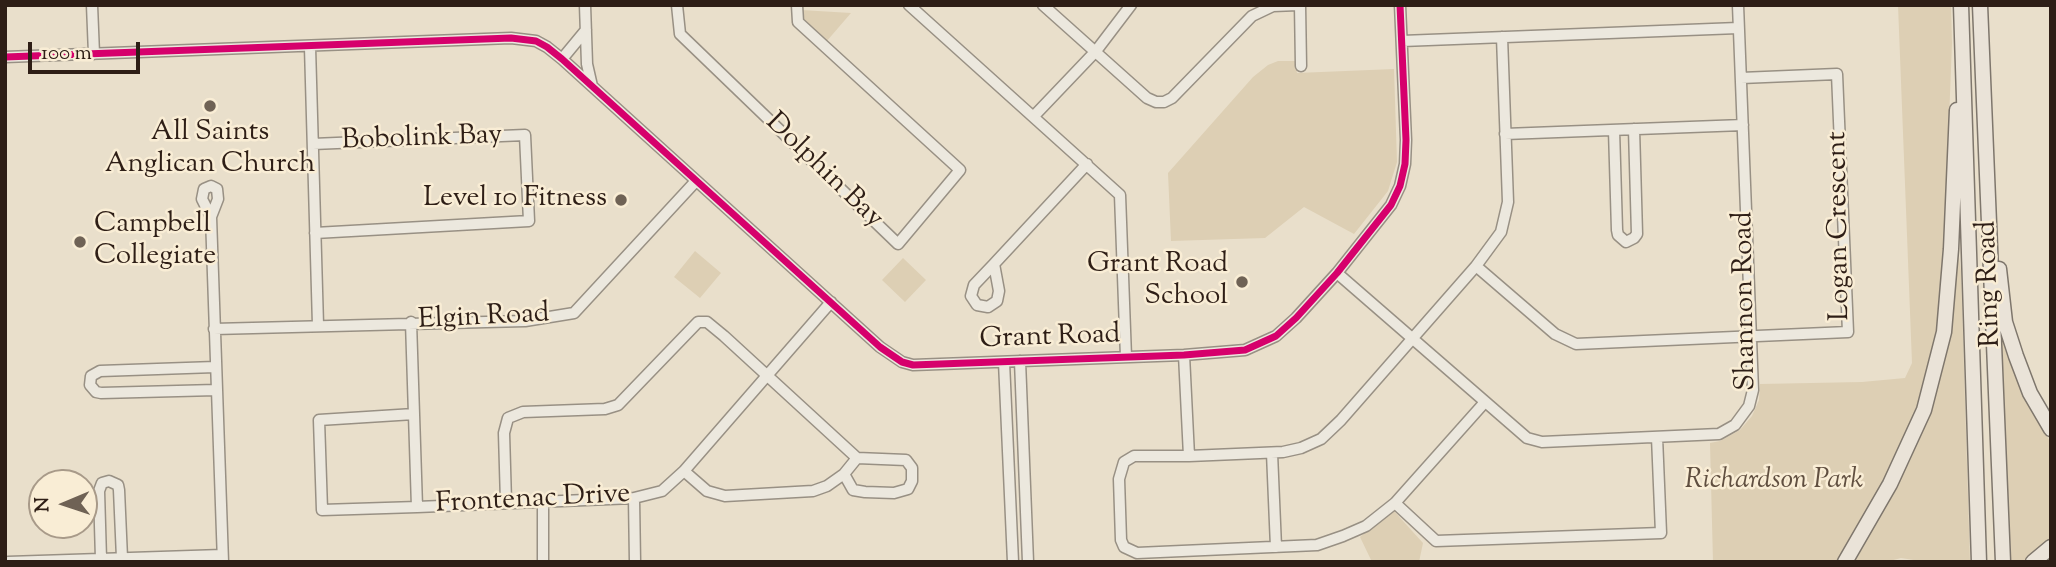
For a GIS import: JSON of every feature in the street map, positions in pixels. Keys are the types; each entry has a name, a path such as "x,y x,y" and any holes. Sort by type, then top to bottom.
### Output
{"highway":[{"name":"Ring Road","path":"1961,5 1979,562"},
{"name":"Ring Road","path":"1980,5 2003,562"},
{"path":"1844,562 1890,484 1924,410 1944,332 1962,36"},
{"path":"1980,36 2005,323 2030,393 2051,429"},
{"path":"2034,562 2051,547"}],"street":[{"path":"92,5 94,54"},
{"path":"584,5 587,64 593,88"},
{"name":"Dolphin Bay","path":"677,5 680,34 898,244 960,170 798,22 797,5"},
{"path":"909,5 1120,195 1126,357"},
{"path":"1043,5 1147,98 1156,102 1172,98 1252,16 1273,6 1299,5 1301,66"},
{"path":"1034,116 1096,51 1131,5"},
{"name":"Grant Road","path":"5,57 524,38 547,47 880,347 902,362 913,365 1004,362 1245,350 1276,336 1297,318 1378,224 1400,186 1405,164 1406,140 1400,5"},
{"name":"Shannon Road","path":"1337,273 1527,438 1542,442 1718,434 1735,425 1749,406 1754,390 1738,5"},
{"path":"1402,41 1738,29"},
{"path":"562,60 586,30"},
{"path":"1485,402 1395,503 1366,526 1343,536 1317,545 1137,553 1124,547 1121,540 1119,479 1124,462 1133,456 1272,453 1301,448 1321,439 1341,420 1476,266 1501,232 1508,202 1502,37"},
{"path":"310,47 318,325"},
{"name":"Logan Crescent","path":"1476,266 1555,334 1576,344 1847,332 1837,74 1741,78"},
{"path":"1505,134 1743,125"},
{"path":"1614,130 1617,230 1618,235 1626,242 1637,234 1634,129"},
{"name":"Bobolink Bay","path":"313,144 525,135 529,221 315,233"},
{"path":"994,264 1087,164"},
{"name":"Elgin Road","path":"214,329 525,321 574,313 696,181"},
{"path":"8,562 222,558 211,217"},
{"name":"Frontenac Drive","path":"411,322 417,506 634,498 662,491 684,471 831,302"},
{"path":"506,502 504,433 508,418 523,412 605,409 618,404 698,322 707,323 716,329 857,458 906,460 912,468 912,481 908,489 894,494 853,489 844,474"},
{"path":"1184,355 1189,456"},
{"path":"1020,361 1028,562"},
{"path":"1004,362 1013,562"},
{"path":"215,367 100,371 89,380 92,389 101,393 216,390"},
{"path":"414,414 319,420 319,431 322,510 417,506"},
{"path":"1395,503 1436,541 1661,533 1657,437"},
{"path":"1272,453 1276,547"},
{"path":"684,471 707,491 725,496 813,491 827,486 844,474 857,458"},
{"path":"1009,467 1025,467"},
{"path":"101,559 99,491 102,483 109,481 118,485 119,490 122,558"},
{"path":"634,498 635,562"},
{"path":"543,502 543,562"}],"green space":[{"name":"Richardson Park","path":"1898,5 1951,5 1952,43 1943,274 1939,319 1918,410 1863,522 1837,562 1713,562 1710,443 1720,441 1740,430 1752,416 1759,400 1760,384 1862,382 1905,378 1912,363"},
{"path":"801,10 851,13 826,42 801,20"},
{"path":"1278,61 1295,61 1297,73 1394,69 1397,162 1388,191 1354,234 1304,207 1265,238 1171,241 1168,173 1253,77"},
{"path":"1958,250 1961,271 1970,562 1926,562 1901,558 1886,562 1853,562 1910,461 1925,423 1941,373 1951,320"},
{"path":"695,251 721,273 700,298 674,277"},
{"path":"903,258 926,280 905,302 882,280"},
{"path":"1999,320 2008,357 2026,401 2051,443 2051,541 2037,549 2025,562 2011,562"},
{"path":"1393,510 1423,543 1419,562 1372,562 1360,537"}],"cycle path":[{"path":"5,57 511,38 536,41 562,59 880,347 902,362 913,365 1184,355 1245,350 1276,336 1337,273 1391,205 1400,186 1405,164 1400,5"}],"place":[{"name":"All Saints Anglican Church","path":"210,106"},
{"name":"Level 10 Fitness","path":"621,200"},
{"name":"Campbell Collegiate","path":"80,242"},
{"name":"Grant Road School","path":"1242,282"}]}
